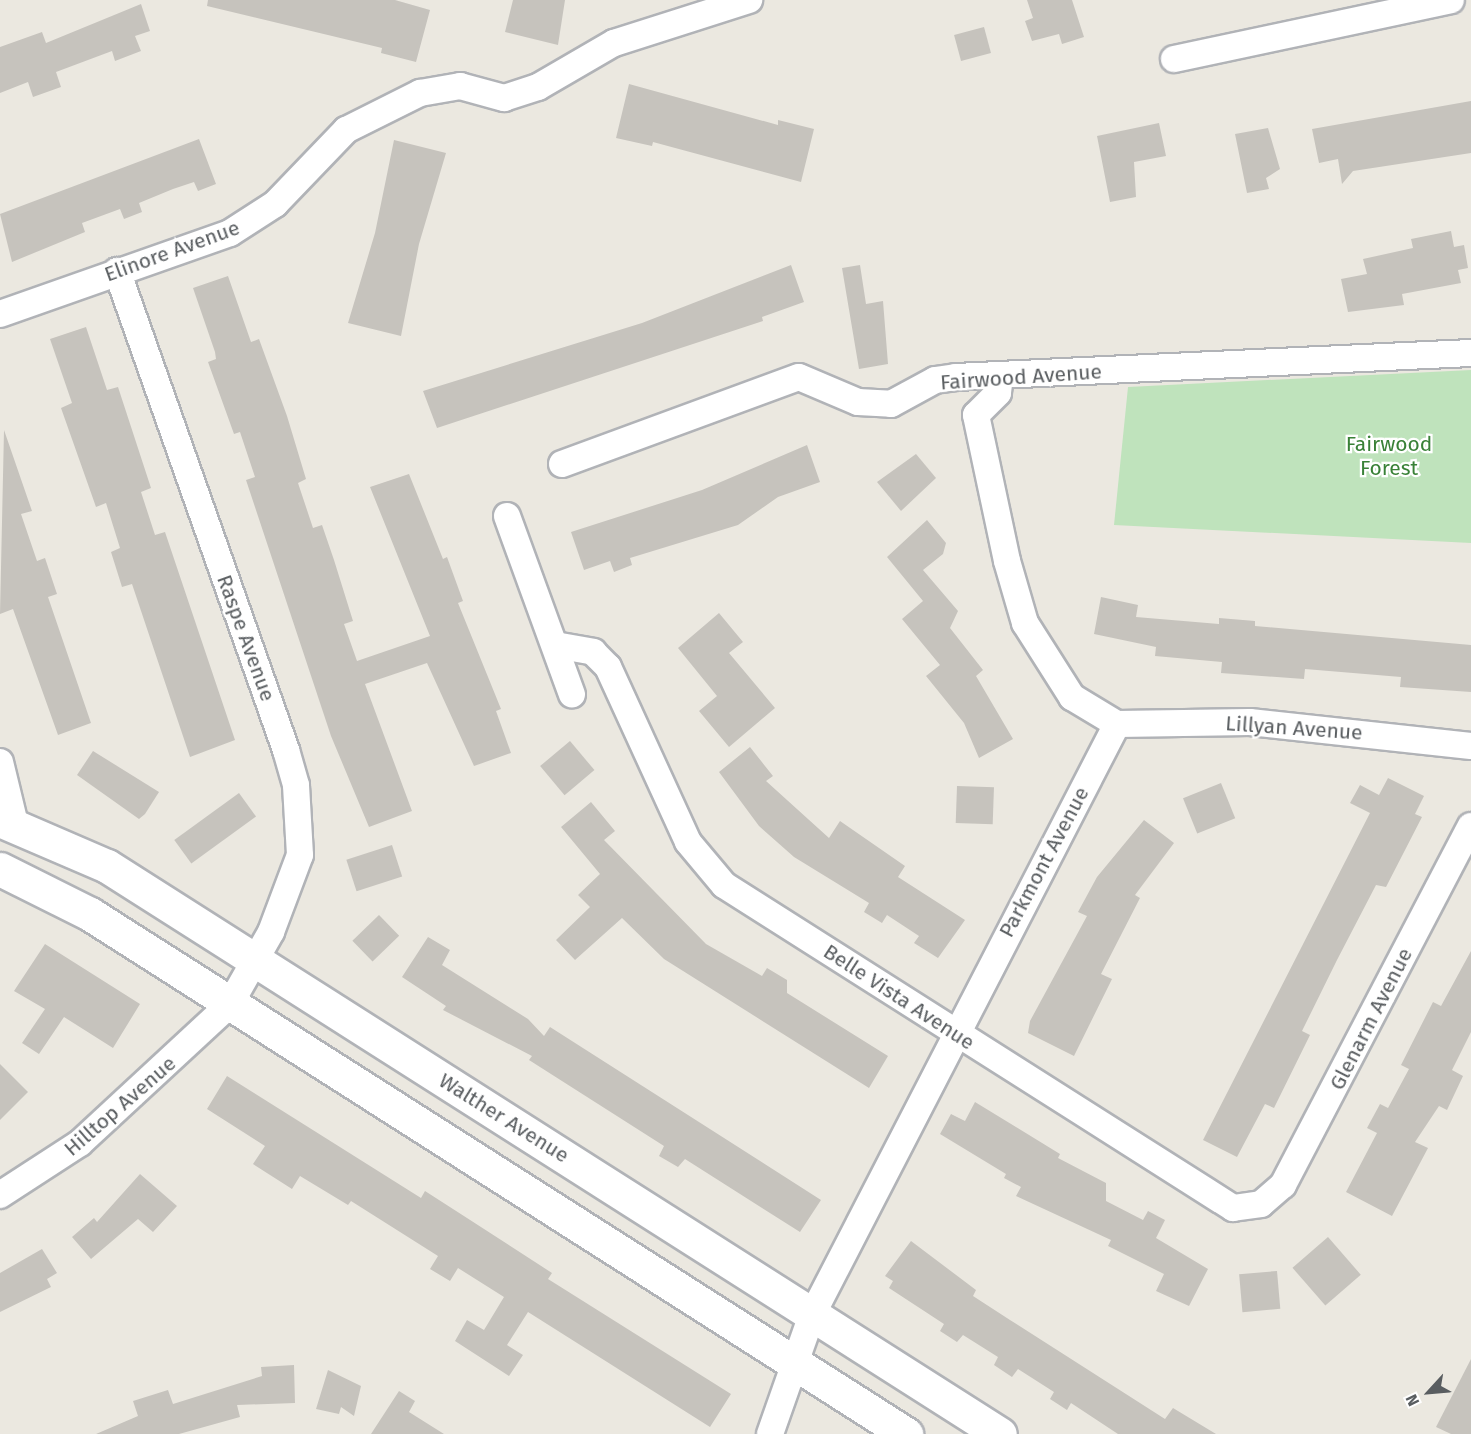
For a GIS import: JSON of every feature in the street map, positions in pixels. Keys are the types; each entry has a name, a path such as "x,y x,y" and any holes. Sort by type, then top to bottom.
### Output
{"main road":[{"name":"Walther Avenue","path":"8,822 107,866 1000,1434"},
{"path":"0,869 90,914 906,1434"}],"street":[{"name":"Elinore Avenue","path":"0,314 238,228 275,204 346,130 420,93 460,86 504,98 538,87 614,43 749,0"},
{"path":"1174,59 1451,0"},
{"name":"Raspe Avenue","path":"117,271 296,785 300,855 288,893 230,1004"},
{"name":"Fairwood Avenue","path":"562,464 799,376 858,402 891,404 935,380 1471,353"},
{"path":"1000,376 998,393 976,415 1025,623 1072,697 1117,724"},
{"path":"507,516 572,695"},
{"name":"Belle Vista Avenue","path":"555,645 593,652 623,695 664,796 709,872 955,1034 1220,1201 1233,1208 1261,1204"},
{"name":"Lillyan Avenue","path":"1117,724 1261,722 1471,746"},
{"name":"Parkmont Avenue","path":"770,1434 812,1315 1117,724"},
{"path":"0,762 8,822"},
{"name":"Glenarm Avenue","path":"1261,1204 1283,1185 1299,1157 1471,826"},
{"name":"Hilltop Avenue","path":"0,1195 80,1143 230,1004"}],"green space":[{"name":"Fairwood Forest","path":"1471,370 1471,543 1114,525 1128,387"}],"building":[{"path":"208,0 395,0 430,10 416,62 381,53 382,48 207,6"},
{"path":"513,0 565,0 558,45 505,32"},
{"path":"1027,0 1072,0 1084,37 1062,44 1059,34 1032,41 1025,21 1033,18"},
{"path":"141,4 150,31 135,36 141,51 115,61 112,51 56,72 61,87 33,97 28,82 0,93 0,47 42,32 46,43"},
{"path":"984,27 991,53 961,61 954,35"},
{"path":"629,84 778,125 778,120 814,129 801,182 653,142 652,146 616,138"},
{"path":"1471,101 1471,153 1353,171 1342,184 1338,159 1319,163 1312,129"},
{"path":"1159,123 1166,156 1134,162 1136,197 1110,202 1097,136"},
{"path":"1268,128 1280,169 1266,178 1269,189 1247,193 1235,134"},
{"path":"199,139 216,184 198,191 194,182 139,203 142,212 124,219 120,209 82,223 85,232 12,262 0,214"},
{"path":"394,140 446,153 419,244 401,336 348,323 375,233"},
{"path":"1451,231 1454,247 1464,245 1468,268 1458,270 1461,283 1402,294 1404,305 1348,312 1341,279 1367,274 1363,259 1413,248 1411,239"},
{"path":"791,265 804,302 762,317 763,321 437,428 423,391 642,323"},
{"path":"860,265 866,304 883,301 888,364 859,369 842,268"},
{"path":"228,276 251,342 259,339 287,416 306,479 298,483 313,528 322,525 334,560 353,621 344,624 357,661 430,636 370,487 409,474 443,559 447,557 463,601 458,603 501,709 496,711 511,753 474,766 427,663 365,684 412,811 369,827 331,736 246,480 255,477 240,432 234,434 208,362 216,359 215,352 193,288"},
{"path":"86,327 107,390 118,387 151,488 141,492 155,535 165,532 235,740 190,757 132,584 122,587 111,552 120,548 106,503 96,507 61,408 72,403 50,339"},
{"path":"4,430 32,511 21,514 37,561 45,558 57,594 48,597 91,723 58,735 13,609 0,614"},
{"path":"807,445 820,482 778,497 738,525 630,558 632,565 614,572 610,561 584,570 571,532 702,490"},
{"path":"916,454 936,478 901,511 877,482"},
{"path":"927,520 946,543 943,554 923,570 958,611 950,628 983,670 976,676 1013,739 979,758 964,723 926,676 940,665 902,619 923,601 887,557"},
{"path":"1101,597 1138,605 1136,617 1219,624 1219,618 1255,621 1255,626 1471,645 1471,692 1400,687 1401,677 1305,669 1304,679 1221,673 1222,662 1155,656 1156,647 1094,634"},
{"path":"719,613 743,642 729,653 775,708 729,747 699,711 717,696 678,648"},
{"path":"570,741 594,770 565,795 540,766"},
{"path":"750,747 773,776 766,781 829,838 840,821 905,866 898,877 965,920 938,958 914,943 919,936 887,915 882,923 864,912 869,903 794,857 759,826 719,772"},
{"path":"93,751 159,792 145,814 139,819 77,775"},
{"path":"1388,778 1424,796 1415,814 1422,817 1386,887 1376,885 1337,960 1302,1031 1310,1035 1274,1108 1265,1104 1237,1157 1203,1140 1370,813 1350,803 1360,785 1379,795"},
{"path":"1221,783 1235,818 1197,834 1183,798"},
{"path":"957,786 994,787 993,824 956,823"},
{"path":"239,793 256,816 191,863 174,840"},
{"path":"591,802 615,831 604,840 706,944 762,976 767,968 787,980 787,993 888,1056 869,1088 664,959 622,918 575,960 556,940 590,907 578,895 600,874 561,827"},
{"path":"1144,820 1174,843 1135,895 1140,898 1101,974 1112,979 1074,1056 1028,1033 1030,1021 1087,916 1078,912 1097,877"},
{"path":"392,845 402,876 357,891 346,860"},
{"path":"379,915 399,936 373,962 352,941"},
{"path":"428,937 450,950 442,965 528,1019 544,1036 550,1027 821,1200 800,1232 685,1159 678,1167 659,1156 664,1146 529,1060 532,1056 443,1010 446,1006 402,977"},
{"path":"45,944 140,1004 113,1048 64,1017 39,1054 22,1043 45,1009 14,991"},
{"path":"1471,951 1471,1032 1452,1070 1463,1076 1447,1110 1439,1106 1415,1142 1428,1148 1392,1216 1346,1192 1377,1133 1367,1128 1380,1104 1388,1108 1409,1069 1401,1065 1433,1002 1441,1006"},
{"path":"0,1064 28,1092 0,1120"},
{"path":"227,1076 421,1198 425,1191 552,1273 548,1279 731,1394 710,1427 528,1312 507,1345 523,1355 509,1376 455,1341 467,1320 484,1330 504,1297 458,1268 450,1281 430,1269 438,1256 351,1201 348,1205 300,1176 292,1189 253,1164 265,1146 207,1109"},
{"path":"975,1102 1060,1154 1058,1158 1106,1183 1106,1201 1143,1220 1148,1211 1165,1220 1156,1238 1208,1269 1189,1306 1156,1291 1164,1274 1108,1246 1111,1240 1016,1196 1021,1187 1004,1178 1006,1174 940,1134 951,1114 965,1121"},
{"path":"140,1174 177,1206 153,1232 138,1219 91,1259 72,1237 94,1218 97,1222"},
{"path":"1328,1237 1361,1275 1325,1306 1293,1268"},
{"path":"911,1241 976,1290 973,1296 1165,1419 1173,1408 1216,1434 1118,1434 1071,1403 1067,1410 1050,1399 1054,1392 1018,1369 1012,1377 994,1365 998,1357 963,1335 957,1342 940,1331 944,1324 889,1288 893,1281 885,1276"},
{"path":"42,1249 57,1273 47,1279 51,1287 0,1312 0,1273"},
{"path":"1277,1271 1280,1309 1242,1312 1239,1274"},
{"path":"1471,1359 1471,1434 1451,1434 1436,1427"},
{"path":"294,1365 295,1403 237,1405 240,1417 179,1434 96,1434 138,1416 133,1401 168,1390 173,1404 262,1376 261,1367"},
{"path":"328,1370 361,1386 354,1416 341,1407 339,1414 316,1409"},
{"path":"399,1391 415,1401 409,1412 444,1434 371,1434"}]}
